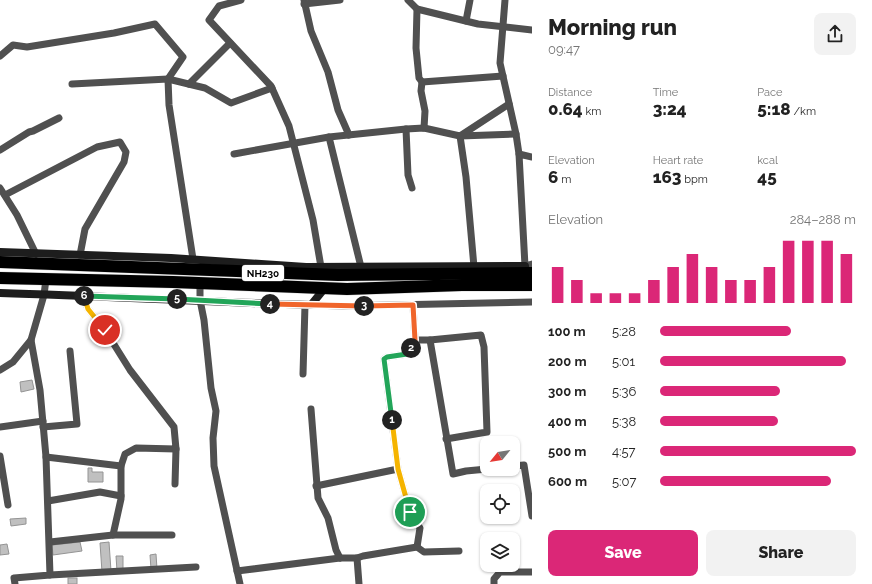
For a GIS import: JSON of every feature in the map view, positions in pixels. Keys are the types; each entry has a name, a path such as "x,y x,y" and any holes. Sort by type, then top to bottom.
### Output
{"highway":[{"name":"NH230","path":"0,262 60,260 308,271 529,274"},
{"name":"NH230","path":"0,278 200,283 324,289 529,274"}],"street":[{"path":"241,0 220,6 209,20 272,88 289,126 294,143 313,220 321,267"},
{"path":"340,0 304,2 311,31 328,72 338,110 349,135"},
{"path":"408,0 417,9 466,21 532,30"},
{"path":"466,21 470,0"},
{"path":"0,252 36,254 60,260 80,256 193,259 308,271 321,267 474,267 529,274 519,154 500,63 505,0"},
{"path":"417,9 416,48 419,78 422,82 421,91 425,111 424,128"},
{"path":"0,56 14,45 27,47 114,33 155,24 183,56 168,79 169,105 193,259"},
{"path":"189,84 230,43"},
{"path":"422,82 503,76"},
{"path":"72,84 168,79 205,88 231,103 272,88"},
{"path":"460,136 509,104"},
{"path":"0,150 29,132 60,118"},
{"path":"234,154 329,137 406,129 424,128 460,136 516,134"},
{"path":"406,129 408,175 412,188"},
{"path":"460,136 466,177 474,267"},
{"path":"329,137 360,267"},
{"path":"5,195 97,147 120,142 126,152 124,162 85,229 80,256"},
{"path":"519,154 532,157"},
{"path":"0,188 18,215 36,254"},
{"path":"0,370 13,362 31,340 44,295 46,279"},
{"path":"200,283 200,300 204,320 211,388 216,411 213,438 214,466 240,584"},
{"path":"303,374 308,305 324,289"},
{"path":"0,293 343,306 532,302"},
{"path":"83,296 88,309 105,330 130,370 174,427 176,449 174,484"},
{"path":"413,305 415,340 407,354 387,357 384,359 398,469 410,512 420,528 417,547"},
{"path":"415,340 481,335 484,347 487,432 446,439"},
{"path":"31,340 40,390 46,457 50,576"},
{"path":"430,340 453,474 480,470"},
{"path":"0,427 43,424 77,424 70,351"},
{"path":"311,409 318,498 328,518 336,550 340,558"},
{"path":"113,535 121,496 121,466 125,454 136,448 176,449"},
{"path":"0,456 8,505"},
{"path":"46,457 121,466"},
{"path":"520,465 524,465 532,516"},
{"path":"316,486 398,469"},
{"path":"48,501 100,492 121,496"},
{"path":"50,542 113,535 172,535"},
{"path":"237,572 340,558 357,558 417,547 424,552 459,552"},
{"path":"357,558 359,584"},
{"path":"15,584 14,578 196,567"},
{"path":"494,584 494,578 500,572 532,572"}],"building":[{"path":"32,380 34,389 21,392 20,382"},
{"path":"88,468 92,468 92,472 103,472 103,482 88,482"},
{"path":"26,518 26,524 11,526 10,519"},
{"path":"80,542 82,551 53,555 52,545"},
{"path":"109,542 111,571 102,572 100,543"},
{"path":"7,544 9,554 0,555 0,545"},
{"path":"156,554 157,569 151,569 150,555"},
{"path":"116,556 123,556 123,571 117,571"},
{"path":"68,578 77,578 77,584 68,584"}],"route":[{"path":"105,330 88,309 83,296 200,300 259,304 343,306 413,305 415,340 407,354 387,357 384,359 398,469 410,512"}]}
